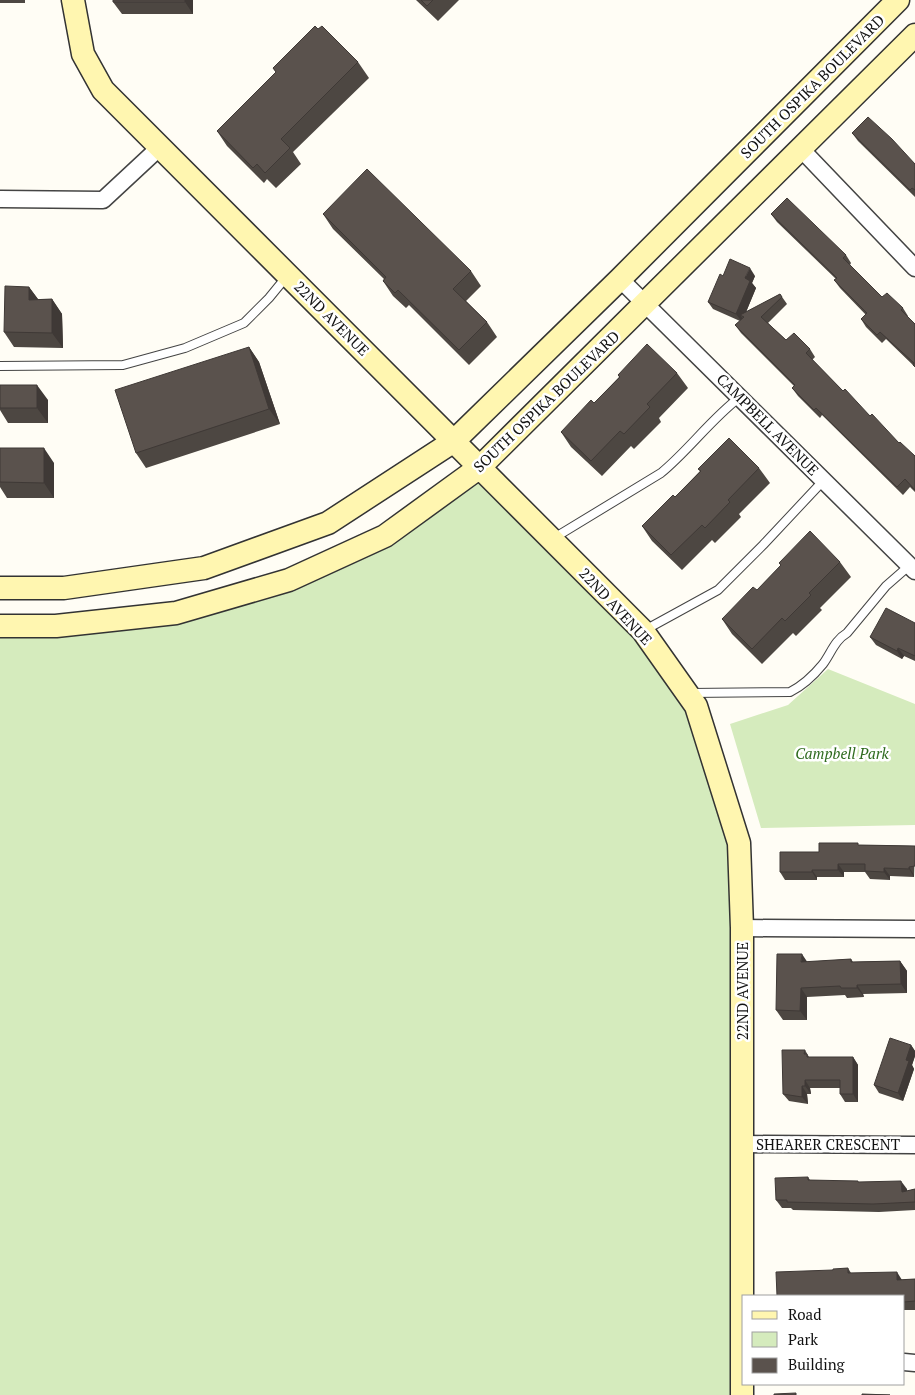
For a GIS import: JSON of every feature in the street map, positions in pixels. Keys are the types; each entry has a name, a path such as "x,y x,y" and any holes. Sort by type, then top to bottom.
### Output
{"main road":[{"name":"22ND AVENUE","path":"73,0 83,54 103,90 643,631 696,706 739,843 742,928 742,1295"},
{"name":"SOUTH OSPIKA BOULEVARD","path":"0,588 64,588 204,568 328,523 454,441 620,279 898,0"},
{"name":"SOUTH OSPIKA BOULEVARD","path":"0,626 56,626 176,613 289,580 385,536 480,467 915,35"}],"street":[{"path":"0,199 103,200 160,147"},
{"path":"801,149 915,268"},
{"name":"CAMPBELL AVENUE","path":"620,279 912,568"},
{"path":"742,928 915,929"},
{"name":"SHEARER CRESCENT","path":"741,1144 915,1145"}],"lane":[{"path":"0,366 123,365 185,348 244,323 269,298 288,275"},
{"path":"552,539 661,473 676,461 686,448 730,404 740,397"},
{"path":"643,631 718,590 763,546 824,480"},
{"path":"687,693 790,692 794,690 822,665 840,638 847,633 886,586 912,568"}],"green space":[{"path":"478,471 669,660 733,814 743,1395 0,1395 0,624 169,609 287,582"},
{"name":"Campbell Park","path":"828,669 915,704 915,825 761,828 730,724 788,705"}],"building":[{"path":"113,0 185,0 185,2 113,2"},
{"path":"421,0 433,0 427,6"},
{"path":"315,26 318,29 322,26 358,62 281,139 290,148 265,173 257,164 253,168 217,131 276,72 273,68"},
{"path":"868,117 915,164 915,190 912,188 910,190 852,133"},
{"path":"367,169 471,271 453,289 487,322 459,350 398,290 395,293 383,281 386,277 323,214"},
{"path":"787,198 846,255 843,258 882,297 887,293 903,308 901,310 915,324 915,367 914,363 880,332 877,335 861,319 867,313 834,280 837,278 771,214"},
{"path":"730,259 750,268 745,278 750,281 736,314 708,302 720,274 723,276"},
{"path":"5,286 29,287 29,300 52,299 52,333 4,332"},
{"path":"780,294 782,297 761,317 786,340 794,333 810,349 806,353 843,391 845,389 870,416 872,414 899,443 915,456 915,490 905,479 897,487 816,408 814,410 792,388 795,385 735,325 744,317 740,315"},
{"path":"647,344 677,373 647,404 650,407 624,434 620,431 591,461 561,432 591,400 594,403 620,377 618,375"},
{"path":"249,347 269,409 136,453 115,390"},
{"path":"0,385 37,385 37,408 0,408"},
{"path":"729,438 759,468 728,500 730,502 705,528 702,525 671,555 642,526 673,495 675,497 701,471 698,469"},
{"path":"0,448 44,448 44,483 0,482"},
{"path":"810,531 840,562 809,593 811,595 785,621 782,618 752,649 722,619 753,587 757,590 781,565 779,563"},
{"path":"886,608 915,623 915,656 898,648 897,651 870,637"},
{"path":"819,843 915,846 915,866 909,867 909,869 884,868 884,872 865,871 865,864 838,864 838,870 780,872 780,852 819,852"},
{"path":"777,954 802,954 801,962 851,959 851,962 900,961 901,984 857,985 857,988 841,988 840,986 801,988 800,1011 776,1010"},
{"path":"890,1038 911,1045 906,1060 909,1061 898,1093 874,1085"},
{"path":"782,1050 805,1050 804,1054 807,1054 807,1057 853,1057 853,1094 840,1094 840,1080 805,1080 805,1086 802,1086 802,1097 783,1094"},
{"path":"808,1177 808,1180 901,1181 902,1192 915,1189 915,1202 873,1204 787,1202 787,1200 776,1200 775,1178"},
{"path":"848,1268 848,1273 897,1272 897,1280 915,1279 915,1301 905,1302 905,1295 777,1295 776,1272"},
{"path":"796,1393 796,1395 774,1395 774,1394"}]}
